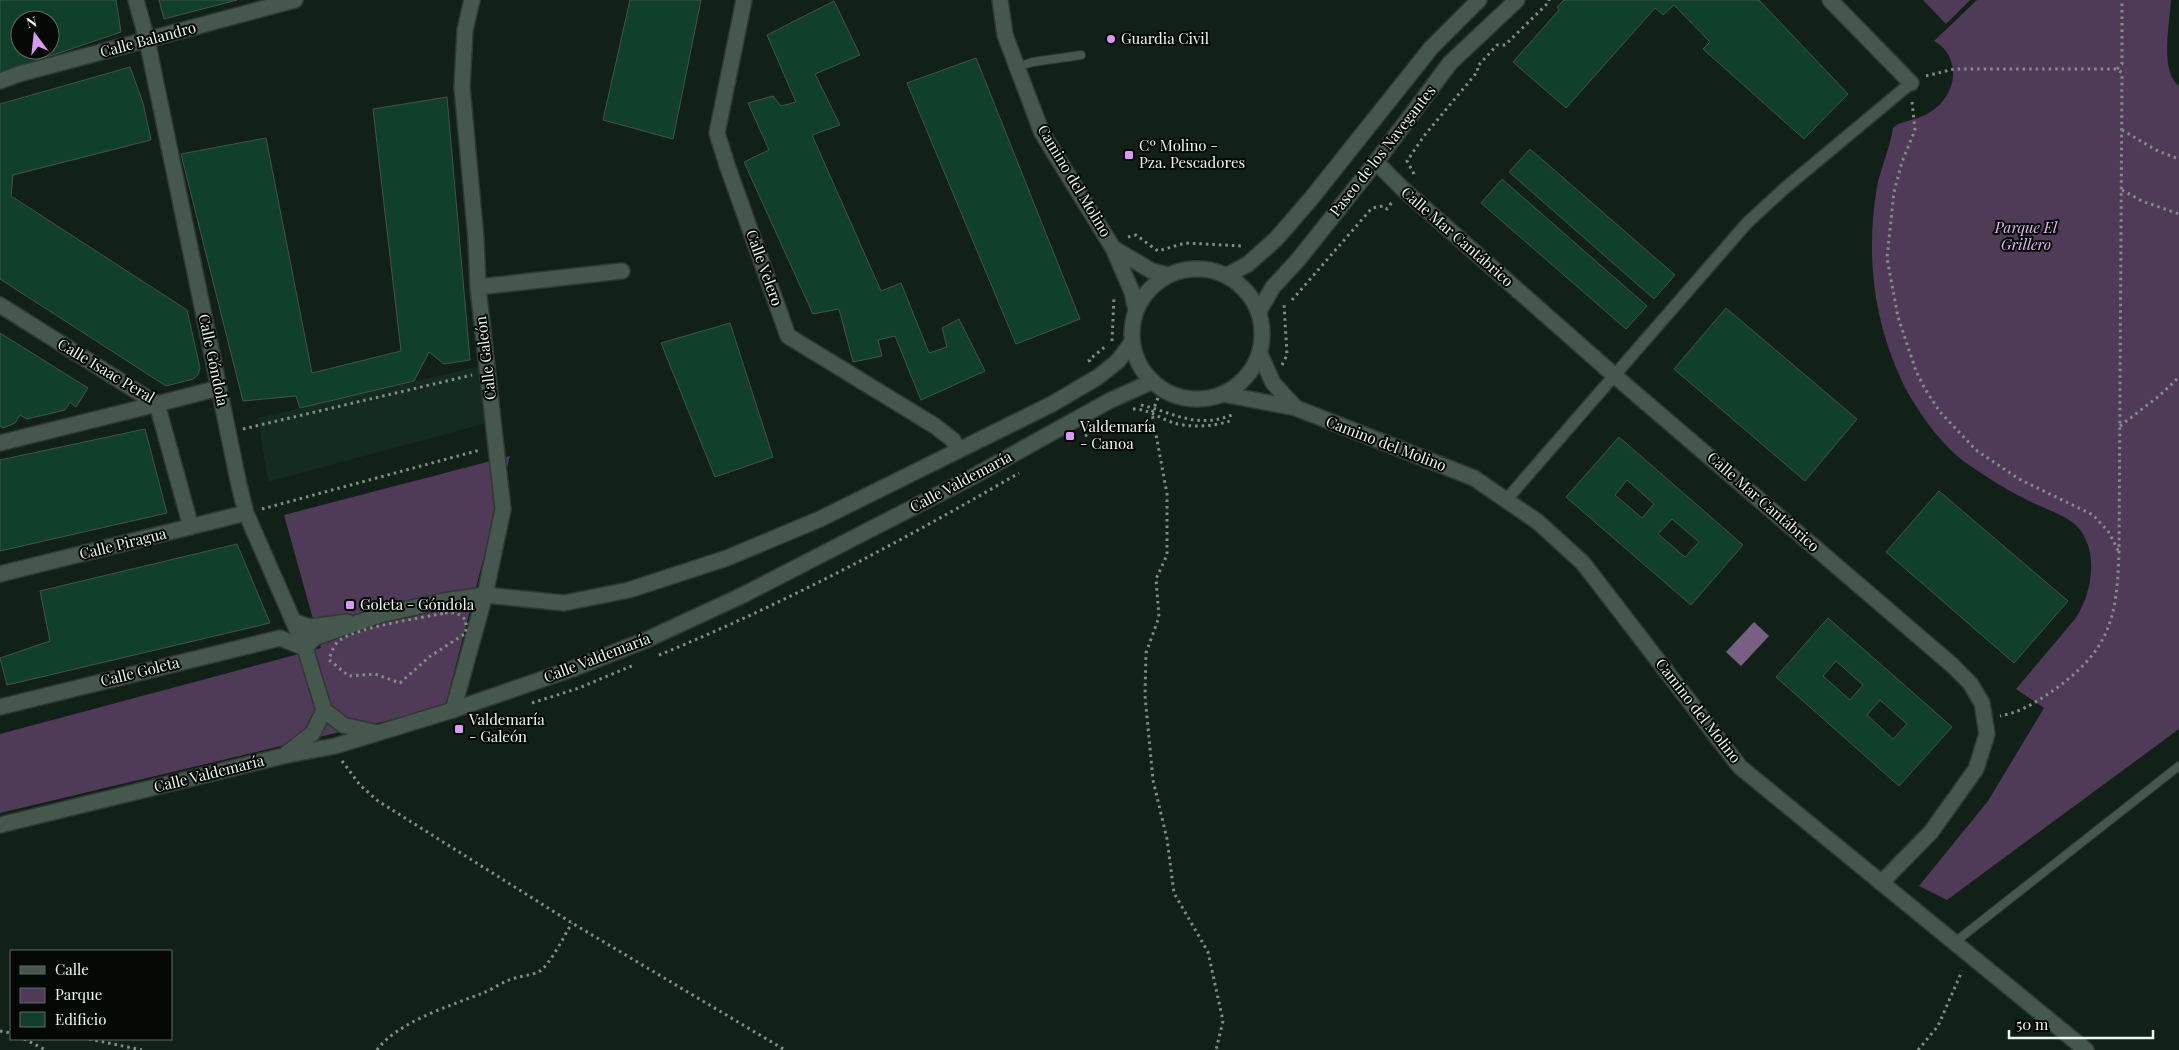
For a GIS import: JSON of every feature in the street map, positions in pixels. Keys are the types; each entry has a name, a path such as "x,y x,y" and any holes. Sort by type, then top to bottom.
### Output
{"street":[{"name":"Calle Góndola","path":"136,0 147,40 227,433 246,513 305,648 324,710"},
{"name":"Calle Balandro","path":"0,81 19,74 296,0"},
{"name":"Calle Galeón","path":"453,710 485,595 503,509 478,288 476,239 462,87 465,30 472,0"},
{"name":"Calle Velero","path":"744,0 718,133 727,165 788,336 935,426 953,440 958,450"},
{"name":"Camino del Molino","path":"1000,0 1005,36 1042,132 1113,248 1132,292 1136,310"},
{"name":"Paseo de los Navegantes","path":"1228,275 1248,264 1276,240 1431,48 1479,0"},
{"name":"Paseo de los Navegantes","path":"1259,311 1273,287 1298,260 1376,162 1450,64 1516,0"},
{"path":"1507,499 1747,223 1785,188 1911,83 1830,0"},
{"name":"Calle Mar Cantábrico","path":"1376,162 1403,189 1615,376 1952,665 1970,683 1982,702 1988,734 1976,769 1931,832 1881,883"},
{"name":"Camino del Molino","path":"1113,248 1152,271 1168,275"},
{"path":"1190,268 1210,269 1228,275 1246,290 1259,311 1263,330 1260,354 1244,380 1222,394 1205,399 1182,398 1157,385 1143,371 1132,342 1136,310 1148,290 1168,275 1190,268"},
{"path":"478,288 622,271"},
{"name":"Calle Isaac Peral","path":"0,305 157,404 219,388"},
{"name":"Calle Valdemaría","path":"293,621 310,627 380,615 443,601 485,595 564,603 628,590 727,558 820,519 1052,404 1098,377 1118,361 1132,342"},
{"name":"Camino del Molino","path":"1260,354 1273,383 1296,408"},
{"name":"Calle Valdemaría","path":"0,825 381,734 572,668 646,640 743,595 912,508 1109,401 1157,385"},
{"name":"Camino del Molino","path":"1222,394 1296,408 1474,478 1538,522 1583,563 1740,767 2086,1050"},
{"path":"0,442 157,404 191,527"},
{"name":"Calle Piragua","path":"0,574 246,513"},
{"name":"Calle Valdemaría","path":"305,648 314,638 380,615"},
{"path":"293,621 280,638 305,648"},
{"name":"Calle Goleta","path":"0,707 280,638"},
{"path":"283,756 314,733 324,710 343,725 381,734"}],"lane":[{"path":"1017,67 1033,62 1081,55"},
{"path":"1958,945 2179,766"}],"path":[{"path":"1292,300 1372,208 1382,206 1387,209 1414,175 1407,161 1424,136 1478,71 1477,67 1497,45 1505,45 1549,0"},
{"path":"2117,69 2122,64 2122,0"},
{"path":"1985,718 2021,710 2042,699 2073,676 2099,646 2114,613 2117,598 2119,552 2122,73 2117,69 1954,69 1934,72 1911,83 1915,130 1902,162 1894,192 1888,258 1898,317 1916,371 1940,412 1976,450 2019,479 2093,515 2108,531 2119,552"},
{"path":"2122,130 2158,151 2179,159"},
{"path":"2121,190 2142,201 2179,214"},
{"path":"1128,238 1136,235 1158,251 1185,243 1243,246 1250,240"},
{"path":"1098,377 1089,360 1112,340 1115,290"},
{"path":"1273,383 1287,355 1283,298"},
{"path":"227,433 487,371"},
{"path":"2120,426 2159,396 2179,377"},
{"path":"1157,385 1152,413 1167,494 1167,555 1156,579 1158,617 1146,653 1145,696 1153,780 1167,839 1174,893 1208,952 1223,1021 1216,1050"},
{"path":"1128,406 1137,404 1180,418 1212,421 1232,415 1258,401"},
{"path":"246,513 497,445"},
{"path":"333,648 329,660 349,676 374,674 400,683 429,657 466,633"},
{"path":"340,758 360,785 378,801 572,923 785,1050"},
{"path":"377,1050 382,1042 449,1004 485,992 508,980 540,970 572,923"},
{"path":"1918,1050 1938,1026 1962,972 1958,945"},
{"path":"26,1040 46,1050"},
{"path":"94,1040 142,1050"}],"shaded area":[{"path":"490,364 498,420 268,482 258,418"},
{"path":"1754,622 1769,636 1741,666 1726,652"}],"green space":[{"path":"1923,0 1970,0 1946,24"},
{"name":"Parque El Grillero","path":"1977,0 2171,0 2167,58 2173,79 2179,86 2179,729 1947,900 1919,886 1988,801 2044,708 2016,689 2075,619 2086,596 2090,583 2091,569 2087,543 2081,531 2072,522 1983,475 1951,450 1935,432 1920,413 1908,393 1896,368 1880,318 1873,266 1873,214 1877,187 1893,128 1901,123 1926,115 1944,100 1951,85 1953,69 1947,52 1934,41"},
{"path":"510,456 445,707 0,813 0,734 321,648 284,515"}],"building":[{"path":"0,0 116,0 121,32 60,53 60,10 10,10 10,60 38,60 0,73"},
{"path":"159,0 237,0 164,19"},
{"path":"630,0 701,0 673,139 603,120"},
{"path":"1564,0 1759,0 1848,94 1804,139 1703,49 1710,42 1674,5 1663,15 1655,8 1566,108 1513,62 1559,10 1557,7"},
{"path":"834,1 860,55 815,74 840,125 812,135 881,291 901,283 929,353 947,347 942,328 959,319 985,371 921,400 895,336 878,340 882,356 853,362 839,309 813,314 744,162 769,150 748,103 773,96 781,106 796,102 767,35"},
{"path":"976,58 1080,319 1016,344 907,83"},
{"path":"130,67 143,103 151,140 13,175 11,196 187,310 200,368 198,375 193,379 166,386 0,279 0,104"},
{"path":"447,97 470,360 444,364 429,352 414,381 300,408 296,396 243,401 181,154 266,138 312,373 401,351 373,109"},
{"path":"1530,149 1675,275 1654,299 1509,172"},
{"path":"1502,179 1647,306 1626,329 1481,203"},
{"path":"1726,308 1857,419 1805,481 1674,369"},
{"path":"730,323 773,457 715,477 661,343"},
{"path":"0,333 88,388 76,407 70,402 65,410 27,419 20,415 15,423 3,428 0,426"},
{"path":"145,429 167,513 0,551 0,460"},
{"path":"1619,437 1743,545 1691,605 1566,497","holes":["1627,480 1654,504 1642,518 1615,495","1672,519 1699,542 1685,557 1658,534"]},
{"path":"1939,491 2068,601 2014,663 1886,552"},
{"path":"237,544 270,623 7,685 0,658 50,641 40,591"},
{"path":"1828,618 1952,727 1899,786 1776,677","holes":["1836,661 1863,685 1850,700 1823,676","1880,700 1907,724 1893,739 1867,715"]}],"place":[{"name":"Guardia Civil","path":"1111,39"},
{"name":"Cº Molino - Pza. Pescadores","path":"1129,155"},
{"name":"Valdemaría - Canoa","path":"1070,436"},
{"name":"Goleta - Góndola","path":"350,605"},
{"name":"Valdemaría - Galeón","path":"459,729"}]}
